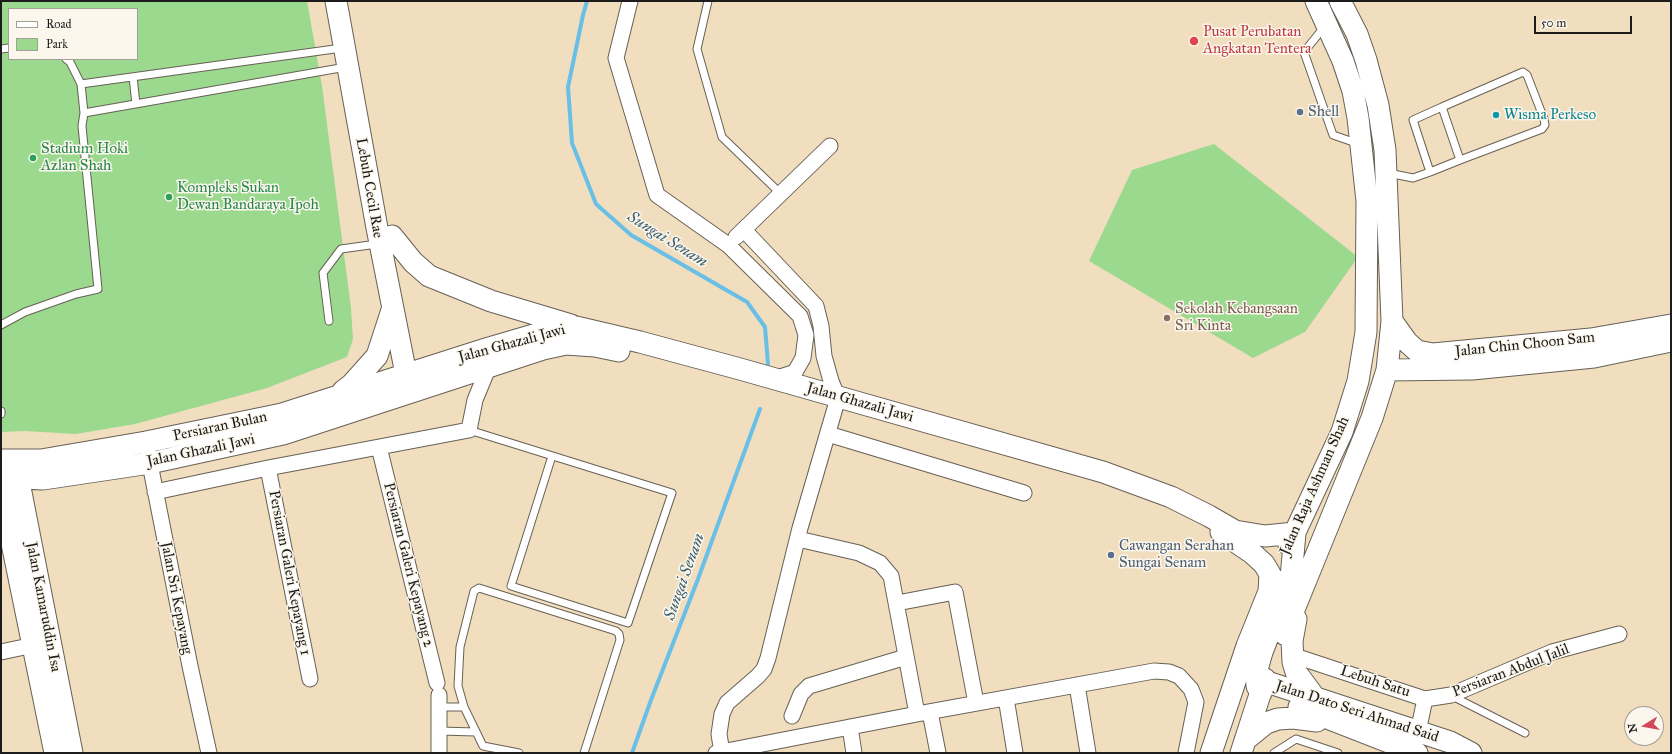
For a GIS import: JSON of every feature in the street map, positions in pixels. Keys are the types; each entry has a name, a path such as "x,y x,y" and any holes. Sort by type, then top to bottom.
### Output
{"street":[{"name":"Lebuh Cecil Rae","path":"336,1 382,198 392,309 413,373"},
{"name":"Lebuh Cecil Rae","path":"345,1 350,57 413,373"},
{"path":"630,1 616,58 657,195 728,245 800,316 806,335 803,358 795,372 774,379"},
{"name":"Jalan Raja Ashman Shah","path":"1210,753 1247,646 1269,591 1342,432 1358,381 1366,332 1367,200 1353,91 1343,62 1316,1"},
{"name":"Jalan Raja Ashman Shah","path":"1243,747 1260,687 1299,598 1372,418 1387,370 1392,321 1385,150 1378,105 1366,60 1357,34 1340,1"},
{"path":"728,245 830,146"},
{"path":"744,230 816,306 821,326 824,356 837,402 798,539 764,669 727,703 722,714 719,734 720,753 976,703 1154,671 1169,672 1179,676 1191,689 1196,702 1186,753"},
{"path":"386,239 429,276 572,336"},
{"path":"1366,265 1377,286 1378,357 1387,370"},
{"path":"336,396 352,384 377,356 392,309"},
{"name":"Jalan Chin Choon Sam","path":"1392,321 1407,342 1417,351 1433,354 1592,348 1671,341"},
{"name":"Jalan Chin Choon Sam","path":"1387,370 1472,369 1592,348 1671,325"},
{"name":"Jalan Ghazali Jawi","path":"413,373 547,331 572,336 640,342 774,379 837,402"},
{"name":"Jalan Ghazali Jawi","path":"10,469 43,479 150,463 283,434 543,349 572,336 595,346 737,377 1103,472 1170,497 1209,516 1234,531 1265,536 1295,533"},
{"path":"155,492 268,468 469,430 475,400 489,366"},
{"path":"1372,418 1380,404 1399,385 1422,373 1437,370"},
{"path":"349,412 375,396 402,385 413,373"},
{"name":"Persiaran Bulan","path":"10,469 41,460 146,442 282,414 413,373"},
{"path":"837,402 1154,499 1197,517 1252,553 1264,564 1270,574 1269,591"},
{"path":"828,434 1024,493"},
{"name":"Jalan Sri Kepayang","path":"146,442 190,666 209,753"},
{"name":"Persiaran Galeri Kepayang 2","path":"379,447 439,695 439,753"},
{"name":"Persiaran Galeri Kepayang 1","path":"268,468 310,679"},
{"name":"Jalan Kamaruddin Isa","path":"10,469 72,753"},
{"name":"Jalan Kamaruddin Isa","path":"1,490 55,753"},
{"path":"1,519 5,544 17,564"},
{"path":"1224,753 1241,704 1247,696 1260,687 1256,673 1262,652 1290,578 1295,533"},
{"path":"798,539 859,553 880,563 891,576 906,657 938,753"},
{"path":"897,603 956,592 976,703"},
{"path":"1299,598 1292,641 1292,655 1296,672 1316,699"},
{"name":"Persiaran Abdul Jalil","path":"1425,699 1452,696 1552,652 1619,634"},
{"path":"1,652 34,645"},
{"name":"Lebuh Satu","path":"1292,655 1425,699 1418,732"},
{"path":"792,716 801,694 809,686 906,657"},
{"path":"1077,685 1088,753"},
{"name":"Jalan Dato Seri Ahmad Said","path":"1260,687 1316,699 1450,742 1471,753"},
{"name":"Jalan Dato Seri Ahmad Said","path":"1260,687 1399,749"},
{"path":"1006,698 1015,753"},
{"path":"1243,747 1266,724 1278,719 1293,718 1352,727"},
{"path":"850,728 854,753"}],"lane":[{"path":"708,1 697,49 722,137 781,194"},
{"path":"1327,24 1304,52 1333,135 1361,145"},
{"path":"81,84 133,77 350,57"},
{"path":"84,113 136,104 350,57"},
{"path":"1,325 25,312 76,294 98,289 82,126 84,113 81,84 70,62 67,60"},
{"path":"1386,172 1413,178 1430,172 1542,129 1545,125 1544,119 1527,75 1523,72 1413,120 1430,172"},
{"path":"133,77 136,104"},
{"path":"1442,107 1460,160"},
{"path":"329,321 323,273 341,249 386,239"},
{"path":"469,430 672,493 628,623 511,586 552,456"},
{"path":"519,753 483,746 464,707 458,686 460,647 474,591 479,588 616,631 620,640 584,753"},
{"path":"439,695 464,707"},
{"path":"1452,696 1525,733"},
{"path":"439,731 476,732"},
{"path":"1274,753 1296,739 1338,753"}],"green space":[{"name":"Kompleks Sukan Dewan Bandaraya Ipoh","path":"1,1 307,1 322,86 351,308 353,339 347,357 267,388 135,424 76,434 25,431 1,432"},
{"path":"1214,144 1358,257 1305,332 1253,358 1089,261 1132,170"}],"waterway":[{"name":"Sungai Senam","path":"587,1 568,87 572,143 596,204 631,235 747,302 765,327 768,364"},
{"name":"Sungai Senam","path":"632,753 760,409"}],"place":[{"name":"Pusat Perubatan Angkatan Tentera","path":"1194,41"},
{"name":"Shell","path":"1300,112"},
{"name":"Wisma Perkeso","path":"1496,115"},
{"name":"Stadium Hoki Azlan Shah","path":"33,158"},
{"name":"Kompleks Sukan Dewan Bandaraya Ipoh","path":"169,197"},
{"name":"Sekolah Kebangsaan Sri Kinta","path":"1167,318"},
{"name":"Cawangan Serahan Sungai Senam","path":"1111,555"}]}
